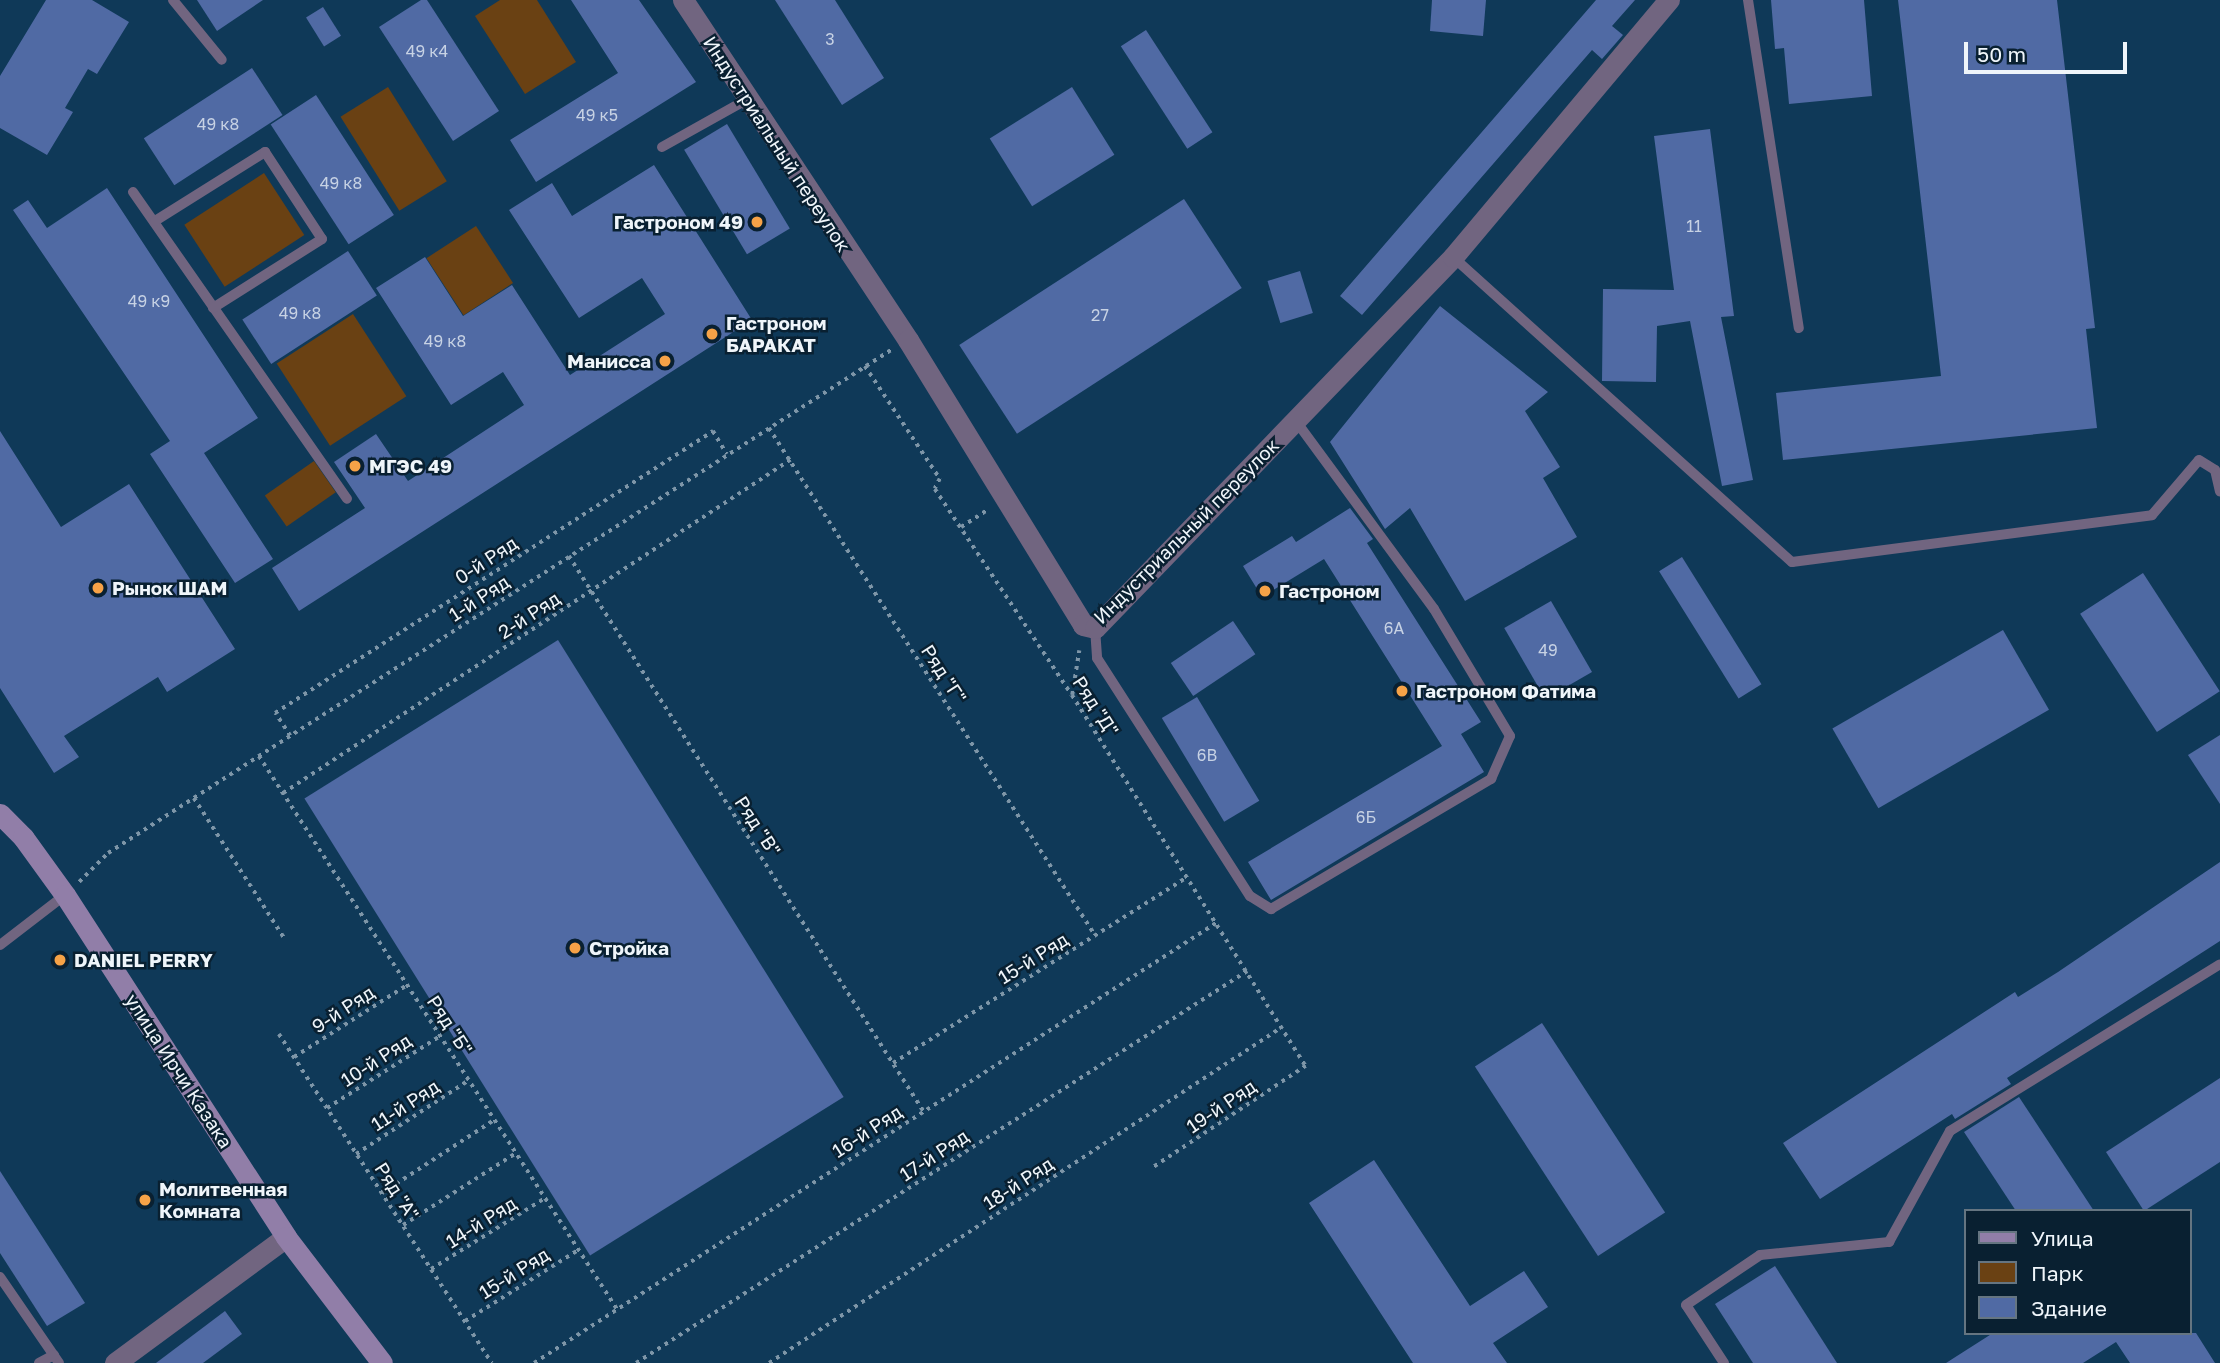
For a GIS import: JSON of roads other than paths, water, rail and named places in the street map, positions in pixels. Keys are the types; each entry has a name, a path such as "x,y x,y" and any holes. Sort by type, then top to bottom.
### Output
{"main road":[{"name":"улица Ирчи Казака","path":"0,814 23,837 65,895 286,1237 382,1363"}],"street":[{"name":"Индустриальный переулок","path":"683,0 908,340 1089,626 1295,420 1452,257 1669,0"},
{"path":"115,1363 286,1237"}],"lane":[{"path":"173,0 222,60"},
{"path":"1748,0 1798,328"},
{"path":"662,148 748,99"},
{"path":"155,220 265,152 321,239 213,308"},
{"path":"133,192 347,499"},
{"path":"1452,257 1792,562 2152,515 2199,460 2215,470 2220,491"},
{"path":"1089,626 1097,659 1250,896 1271,909 1492,779 1510,736 1434,609 1295,420"},
{"path":"0,945 65,895"},
{"path":"1724,1363 1686,1306 1759,1255 1889,1242 1950,1130 2220,964"},
{"path":"0,1277 56,1359 39,1363"}],"place":[{"name":"Гастроном 49","path":"757,222"},
{"name":"Гастроном БАРАКАТ","path":"712,334"},
{"name":"Манисса","path":"665,361"},
{"name":"МГЭС 49","path":"355,466"},
{"name":"Рынок ШАМ","path":"98,588"},
{"name":"Гастроном","path":"1265,591"},
{"name":"Гастроном Фатима","path":"1402,691"},
{"name":"Стройка","path":"575,948"},
{"name":"DANIEL PERRY","path":"60,960"},
{"name":"Молитвенная Комната","path":"145,1200"}]}
